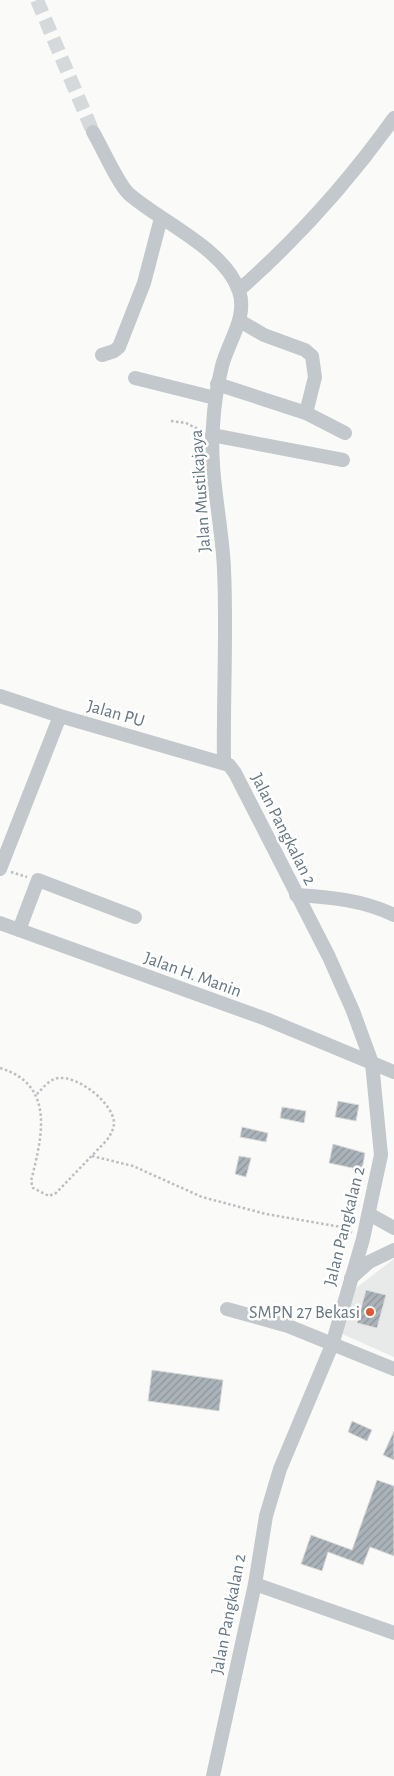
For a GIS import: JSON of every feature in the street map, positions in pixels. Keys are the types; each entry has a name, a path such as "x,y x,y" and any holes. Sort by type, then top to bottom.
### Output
{"street":[{"path":"93,132 128,193 196,241 218,261 239,290 300,234 370,150 394,118"},
{"path":"102,354 114,351 119,347 144,283 161,218"},
{"name":"Jalan Mustikajaya","path":"224,762 224,569 212,435 216,391 229,342 240,321 241,304 239,290"},
{"path":"240,321 264,334 305,350 312,356 315,377 306,412"},
{"path":"135,378 216,391 306,412 345,433"},
{"path":"212,435 344,460"},
{"name":"Jalan PU","path":"0,696 60,716 224,762"},
{"path":"0,869 60,716"},
{"name":"Jalan Pangkalan 2","path":"213,1776 255,1584 266,1516 280,1469 332,1345 363,1239 381,1155 372,1063 329,956 235,774 224,762"},
{"path":"19,930 38,880 135,917"},
{"path":"296,895 334,897 394,915"},
{"name":"Jalan H. Manin","path":"0,923 266,1019 394,1072"},
{"path":"369,1214 394,1228"},
{"path":"350,1279 369,1262 394,1250"},
{"path":"227,1310 288,1326 394,1369"},
{"path":"255,1584 394,1633"}],"path":[{"path":"171,421 186,424 212,435"},
{"path":"0,869 38,880"},
{"path":"0,1068 14,1072 26,1080 37,1094 42,1137 31,1181 33,1188 49,1196 56,1193 92,1156 113,1130 114,1121 110,1109 103,1100 87,1088 67,1079 58,1078 50,1081 37,1094"},
{"path":"92,1156 133,1166 202,1197 266,1214 341,1227 363,1239"}],"shaded area":[{"name":"SMPN 27 Bekasi","path":"394,1259 394,1357 340,1333 352,1291"}],"building":[{"path":"338,1101 359,1105 356,1121 335,1117"},
{"path":"282,1107 306,1111 304,1123 280,1118"},
{"path":"242,1127 268,1133 266,1142 240,1137"},
{"path":"333,1144 365,1153 362,1170 329,1163"},
{"path":"239,1156 251,1158 246,1177 235,1174"},
{"path":"366,1290 386,1295 377,1328 357,1323"},
{"path":"152,1370 223,1380 219,1411 148,1401"},
{"path":"352,1421 372,1430 367,1441 348,1432"},
{"path":"394,1431 394,1460 383,1455"},
{"path":"377,1480 394,1486 394,1556 370,1547 363,1565 328,1552 322,1571 301,1564 311,1535 352,1550"}],"tunnel":[{"path":"37,0 93,132"}],"place":[{"name":"SMPN 27 Bekasi","path":"370,1312"}]}
